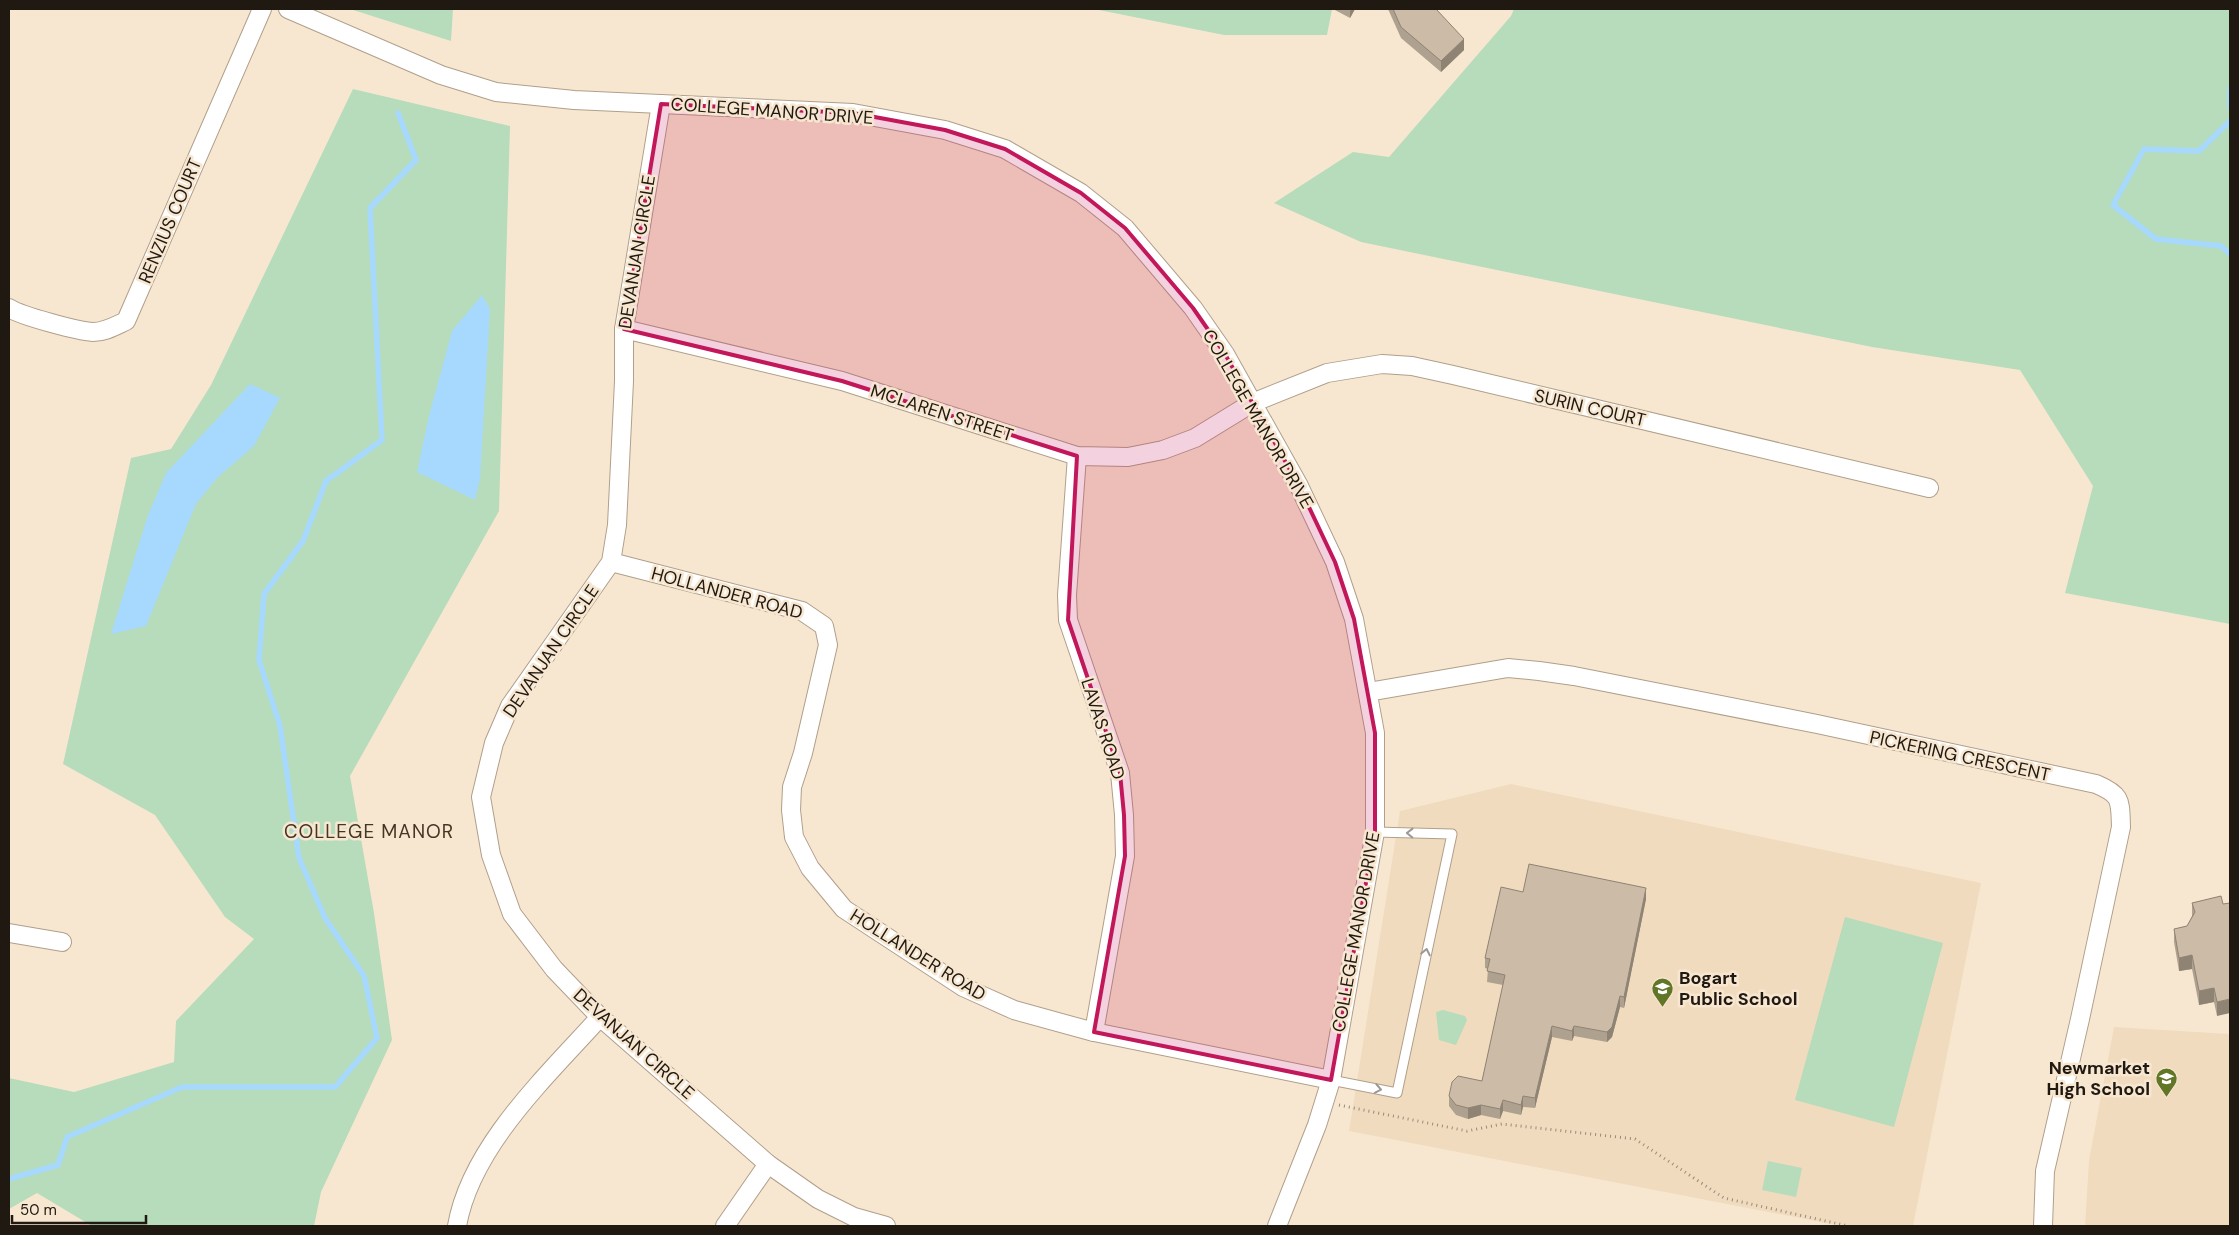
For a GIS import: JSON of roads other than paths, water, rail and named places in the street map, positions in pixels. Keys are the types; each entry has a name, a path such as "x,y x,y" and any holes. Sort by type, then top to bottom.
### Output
{"street":[{"name":"RENZIUS COURT","path":"9,308 92,332 105,330 126,321 262,9"},
{"name":"COLLEGE MANOR DRIVE","path":"288,9 441,75 496,92 574,100 853,114 945,130 1005,149 1081,193 1125,228 1193,308 1225,354 1299,486 1335,562 1354,620 1374,733 1375,832 1331,1080 1277,1226"},
{"name":"DEVANJAN CIRCLE","path":"661,104 624,329 624,381 617,525 611,562 510,706 494,743 481,797 491,855 512,914 554,969 600,1017 768,1164 818,1199 854,1216 886,1226"},
{"name":"MCLAREN STREET","path":"624,329 842,382 1076,456 1128,458 1163,450 1194,438 1252,403"},
{"name":"SURIN COURT","path":"1252,403 1327,373 1382,364 1412,366 1929,488"},
{"name":"LAVAS ROAD","path":"1076,456 1067,595 1068,620 1120,774 1125,856 1094,1032"},
{"name":"HOLLANDER ROAD","path":"611,562 802,610 824,626 828,645 792,787 791,810 794,837 810,868 844,909 963,987 1014,1010 1094,1032 1331,1080"},
{"name":"PICKERING CRESCENT","path":"1368,692 1508,668 1574,676 1826,726 2096,784 2114,792 2120,802 2121,827 2045,1171 2044,1226"},
{"path":"9,933 62,942"},
{"path":"457,1226 459,1212 479,1168 504,1125 600,1017"},
{"path":"725,1226 768,1164"}],"lane":[{"path":"1331,1080 1397,1093 1452,834 1375,832"}],"water":[{"path":"482,295 490,309 480,479 475,500 417,472 429,416 452,331"},
{"path":"250,384 280,398 254,446 217,478 196,504 146,626 111,634 147,518 166,473"}],"waterway":[{"path":"2230,89 2230,107"},
{"path":"9,1179 58,1165 67,1137 182,1087 335,1087 377,1038 364,976 325,918 299,858 280,726 259,660 264,594 303,541 326,481 382,440 370,208 416,160 398,113"},
{"path":"2230,121 2199,151 2144,149 2113,205 2156,239 2221,246 2230,254"}],"place":[{"name":"Bogart Public School","path":"1663,1007"},
{"name":"Newmarket High School","path":"2166,1097"}],"district":[{"name":"COLLEGE MANOR","path":"369,831"}]}
